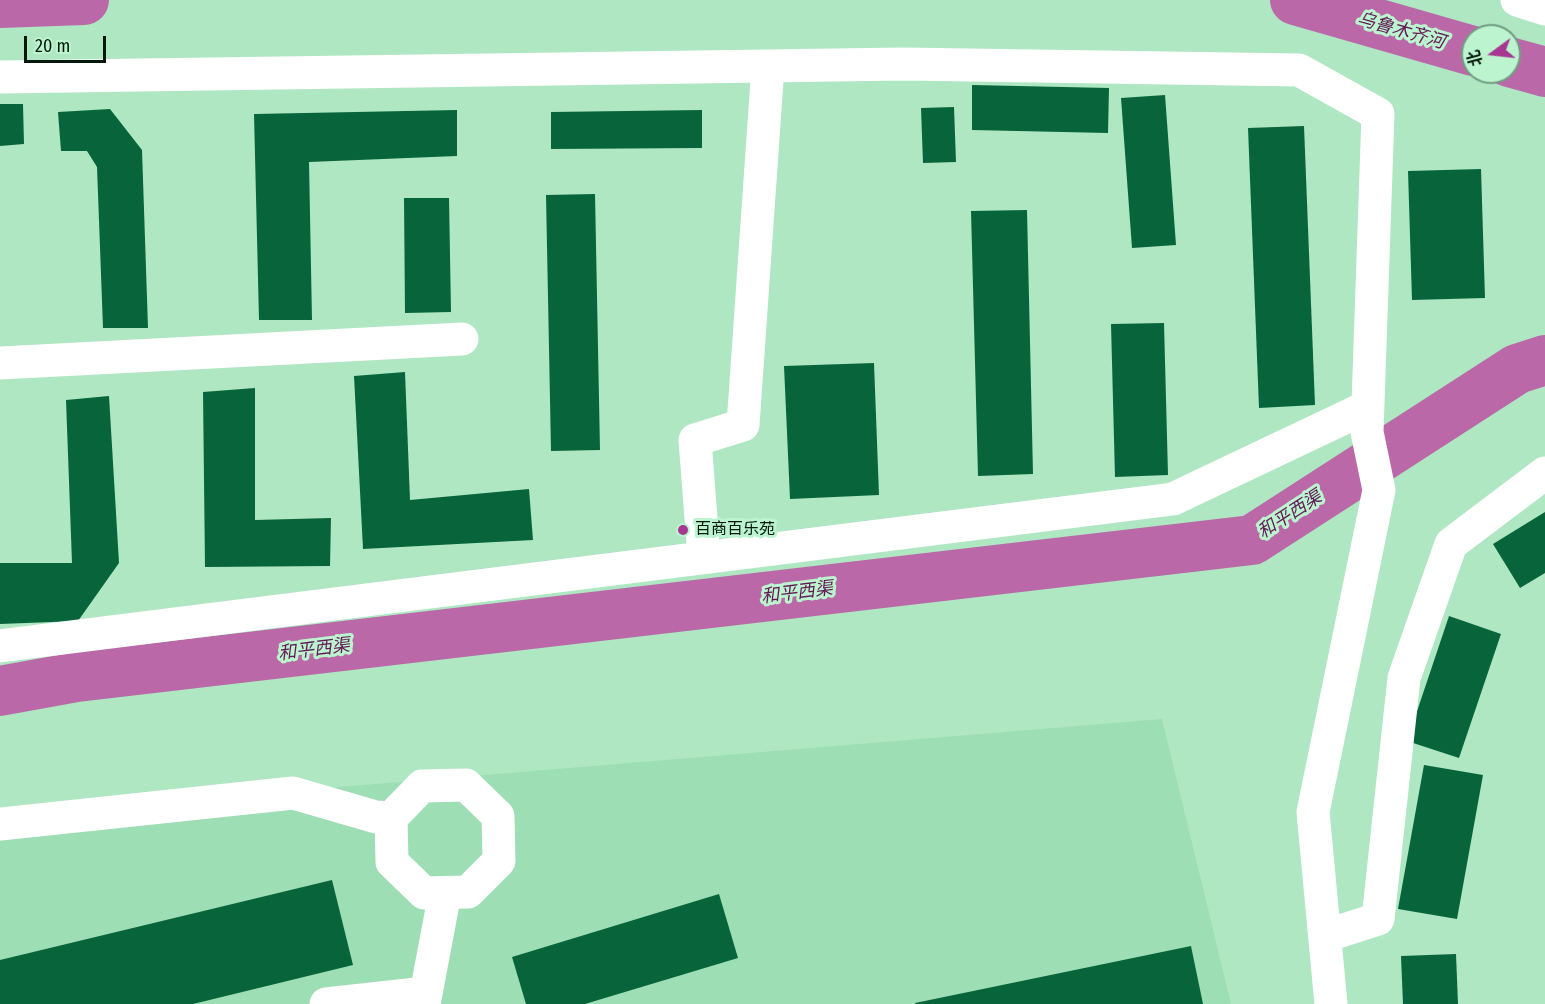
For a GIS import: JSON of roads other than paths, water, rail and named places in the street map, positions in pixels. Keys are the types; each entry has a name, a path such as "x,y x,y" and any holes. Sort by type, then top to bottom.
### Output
{"street":[{"path":"1516,0 1545,9"},
{"path":"0,77 904,64 1299,70 1378,114 1367,407 1369,443 1379,490 1313,812 1331,1004"},
{"path":"704,557 695,440 743,424 768,66"},
{"path":"0,363 462,339"},
{"path":"0,646 1173,499 1367,407"},
{"path":"1325,936 1378,919 1404,678 1451,544 1545,473"},
{"path":"466,785 498,816 499,861 468,892 423,893 392,862 391,818 422,786 466,785"},
{"path":"0,824 293,793 376,817 391,818"},
{"path":"326,1004 425,999 445,893"}],"waterway":[{"name":"乌鲁木齐河","path":"0,3 84,0"},
{"name":"乌鲁木齐河","path":"1295,0 1461,48"},
{"name":"乌鲁木齐河","path":"1521,65 1545,72"},
{"name":"和平西渠","path":"0,691 77,677 1252,540 1517,369 1545,360"}],"place":[{"name":"百商百乐苑","path":"683,530"}]}
